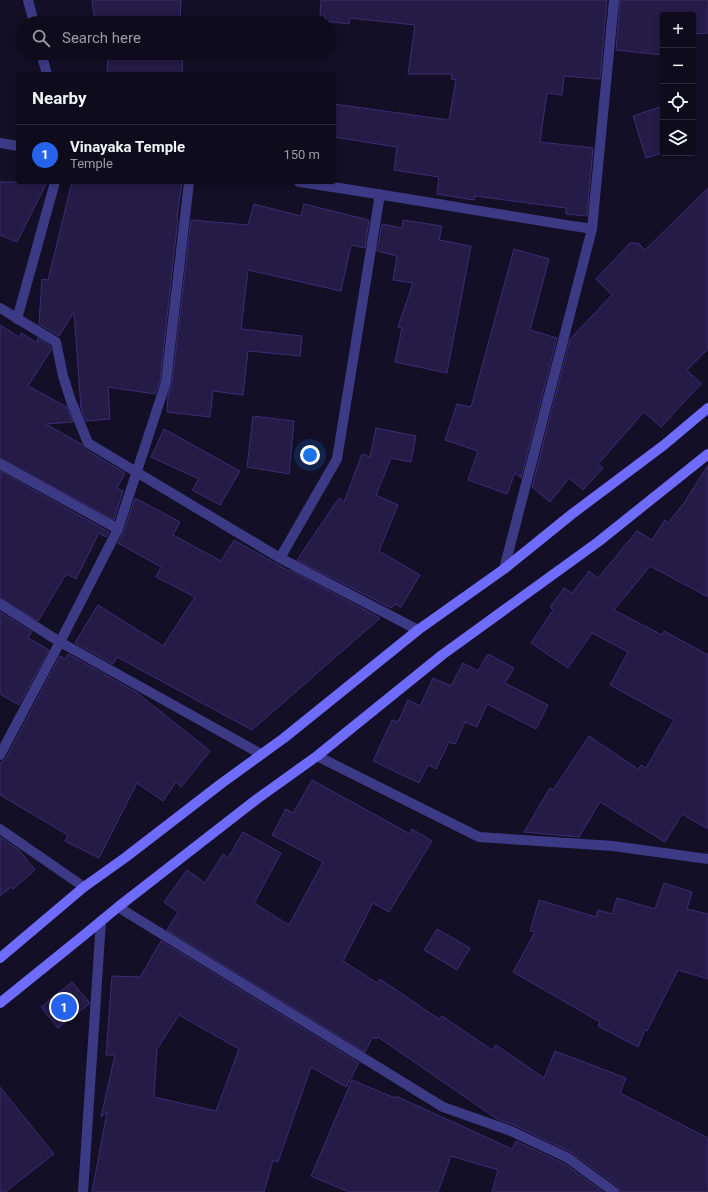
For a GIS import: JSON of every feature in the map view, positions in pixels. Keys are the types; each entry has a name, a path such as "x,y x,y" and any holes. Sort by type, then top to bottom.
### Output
{"main road":[{"path":"0,958 84,886 126,857 222,783 284,738 418,630 504,569 572,514 664,445 708,408"},
{"path":"0,1003 118,907 257,799 317,756 442,655 598,542 708,454"}],"street":[{"path":"28,0 32,16"},
{"path":"504,569 592,229 614,0"},
{"path":"43,60 46,72"},
{"path":"0,143 16,146"},
{"path":"17,319 54,184"},
{"path":"0,755 118,530 166,382 189,184"},
{"path":"312,184 592,229"},
{"path":"280,558 337,459 380,194"},
{"path":"0,308 56,342 63,376 71,401 88,443 280,558 418,630"},
{"path":"0,464 118,530"},
{"path":"0,604 60,642 262,754"},
{"path":"317,756 479,837 613,846 708,859"},
{"path":"0,829 84,886"},
{"path":"118,907 443,1107 511,1131 568,1158 614,1192"},
{"path":"83,1192 101,921"}],"building":[{"path":"92,0 181,0 180,16 94,16"},
{"path":"321,0 607,0 600,79 564,76 562,95 547,93 540,142 593,148 587,216 566,214 566,208 475,196 474,200 437,194 439,177 394,170 397,147 336,137 336,104 449,120 456,80 451,79 452,74 408,74 415,25 350,18 349,24 336,22 336,16 320,15"},
{"path":"620,0 708,0 708,33 696,34 696,12 660,12 660,55 616,50"},
{"path":"108,60 183,60 182,72 107,72"},
{"path":"660,107 660,154 646,158 633,116"},
{"path":"0,182 16,182 16,184 46,184 17,242 0,235"},
{"path":"72,184 182,184 160,381 155,394 108,387 110,419 86,421 81,408 74,312 59,336 39,324 42,279 48,280"},
{"path":"708,188 708,349 687,370 701,384 661,427 644,412 598,464 603,468 583,490 569,478 550,502 532,487 570,339 612,295 596,279 630,243 638,243 645,250"},
{"path":"254,204 301,216 304,204 369,220 365,248 351,245 341,291 248,270 241,329 302,336 300,356 248,351 243,395 213,391 210,417 167,412 168,395 172,383 191,220 248,225"},
{"path":"403,220 442,226 439,240 471,246 447,373 395,362 402,328 398,327 413,283 393,280 397,256 377,251 382,224 402,228"},
{"path":"514,249 549,259 530,330 557,338 521,478 515,473 507,494 468,480 478,451 445,440 457,404 471,407"},
{"path":"0,325 19,337 21,333 37,343 38,338 50,346 51,350 28,386 67,407 73,422 46,424 81,444 85,449 125,473 117,488 123,491 114,520 0,458"},
{"path":"253,416 294,421 289,474 247,467"},
{"path":"376,428 416,436 411,462 391,458 376,495 398,505 379,551 420,575 401,607 396,604 391,608 297,560 339,498 344,502 362,454 370,457"},
{"path":"164,429 240,471 220,505 192,490 199,479 151,457"},
{"path":"708,465 708,597 650,566 614,610 662,635 664,631 708,655 708,829 682,814 665,842 600,802 579,837 524,832 550,788 553,790 589,736 638,769 641,765 646,768 674,720 610,685 628,652 592,633 568,668 531,643 553,610 550,607 564,588 572,593 589,571 598,578 637,531 652,540 665,520 668,523 684,503"},
{"path":"0,471 109,532 106,537 99,533 76,579 66,574 38,621 0,598"},
{"path":"135,498 180,522 173,535 221,561 234,540 289,571 290,570 380,618 252,730 117,657 113,664 75,643 98,605 163,646 195,597 156,577 161,567 118,543 124,531"},
{"path":"0,612 32,632 28,638 49,650 19,705 0,694"},
{"path":"68,654 136,692 210,751 181,787 176,782 163,801 137,783 99,858 65,841 68,835 0,795 0,763 6,758 60,656 65,659"},
{"path":"488,654 514,668 505,683 548,705 536,729 487,704 477,727 465,722 455,744 449,742 436,769 428,765 419,783 373,761 392,720 398,722 408,700 420,706 433,678 451,686 463,663 478,671"},
{"path":"312,780 410,834 412,829 432,841 389,912 373,903 343,961 377,983 380,979 439,1019 442,1016 492,1050 496,1045 544,1078 555,1051 626,1078 620,1093 708,1138 708,1192 620,1192 618,1187 572,1153 514,1125 497,1119 378,1037 376,1039 373,1037 365,1052 167,930 178,912 164,902 187,870 205,883 223,854 228,858 243,832 281,853 254,903 289,925 323,862 272,835 286,809 293,813"},
{"path":"0,837 19,850 35,870 13,889 11,887 0,896"},
{"path":"664,883 692,892 687,909 708,914 708,979 678,970 647,1031 645,1030 638,1047 598,1026 600,1022 513,972 535,932 530,931 539,900 596,917 598,910 612,914 617,898 655,909"},
{"path":"437,929 470,948 457,970 424,950"},
{"path":"161,941 359,1063 346,1087 311,1067 278,1162 273,1160 264,1192 92,1192 107,1112 101,1117 115,1055 106,1055 112,976 140,977","holes":["179,1015 239,1049 216,1111 154,1097 157,1049"]},
{"path":"72,982 89,1002 89,1004 58,1028 41,1007"},
{"path":"352,1080 395,1098 396,1096 512,1149 516,1141 565,1164 603,1192 492,1192 498,1170 451,1156 438,1192 349,1192 311,1176"},
{"path":"0,1087 54,1154 5,1192 0,1192"}],"place":[{"name":"Vinayaka Temple","path":"64,1007"}]}
